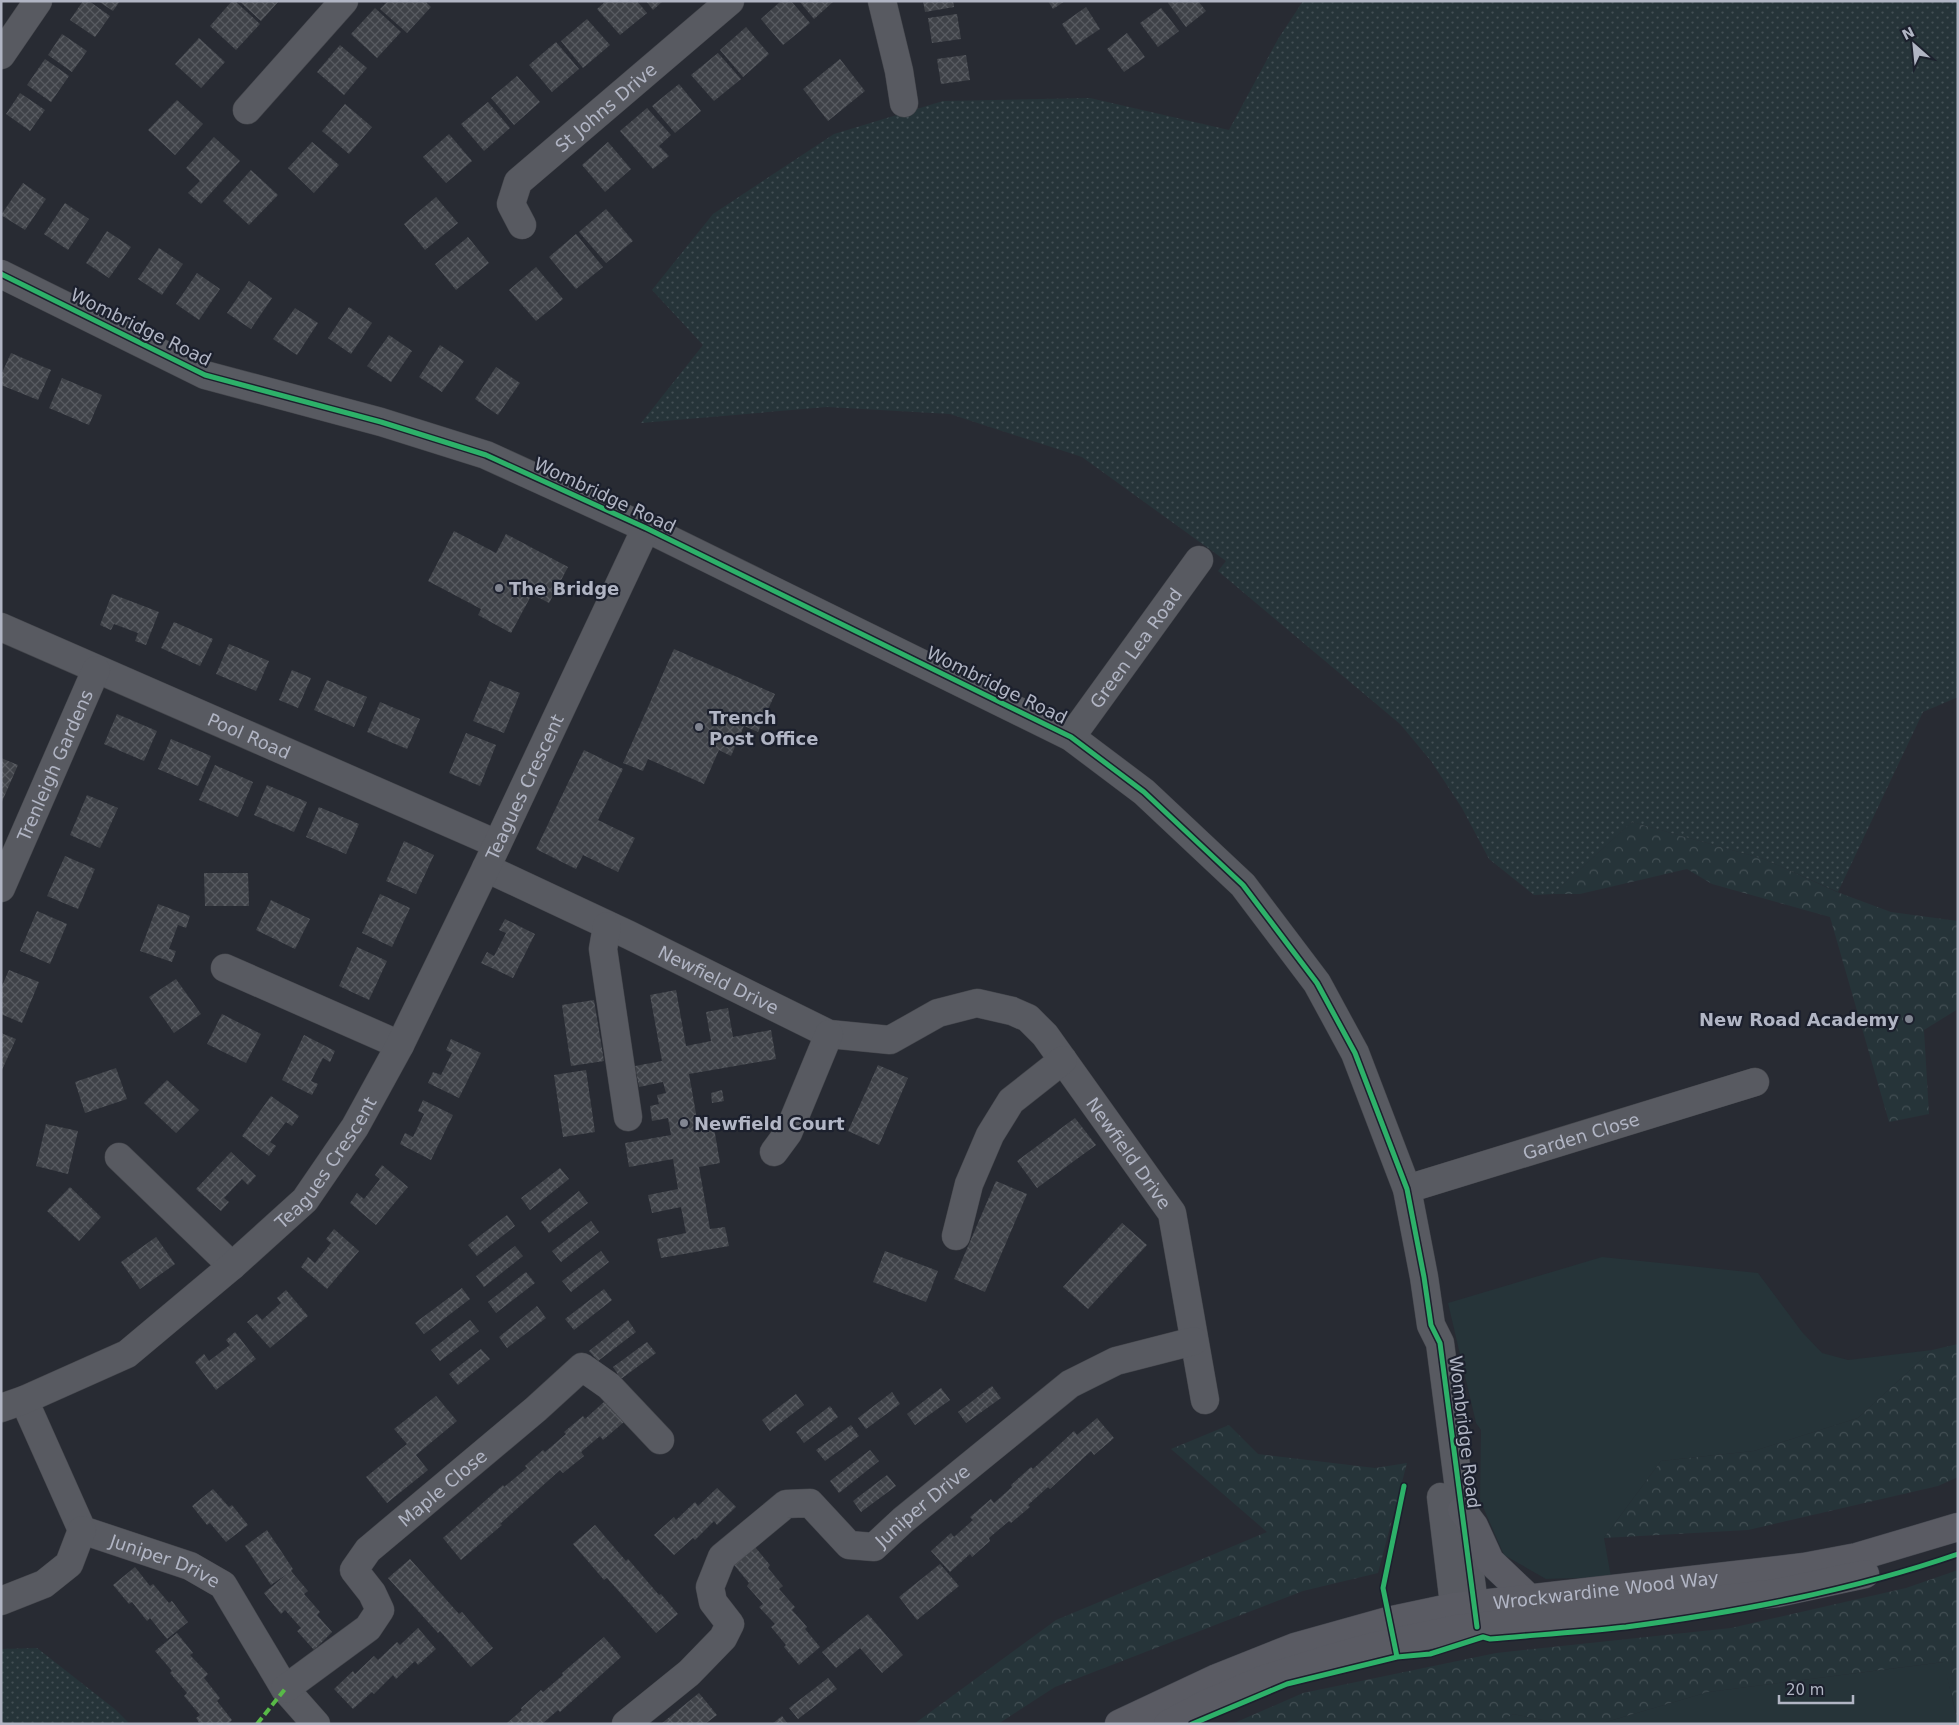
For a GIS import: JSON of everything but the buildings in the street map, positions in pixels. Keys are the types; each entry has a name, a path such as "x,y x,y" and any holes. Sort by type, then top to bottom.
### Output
{"main road":[{"path":"1462,1510 1474,1526 1490,1561 1529,1598"},
{"name":"Wrockwardine Wood Way","path":"1168,1724 1206,1704 1267,1678 1529,1598 1804,1567 1857,1558 1958,1527"},
{"name":"Wrockwardine Wood Way","path":"1119,1724 1217,1678 1295,1647 1357,1628 1466,1617 1777,1593 1861,1575 1958,1546"}],"street":[{"path":"1,55 38,1"},
{"path":"247,110 344,1"},
{"name":"St Johns Drive","path":"522,225 511,204 518,182 730,1"},
{"path":"882,1 899,71 904,103"},
{"name":"Wombridge Road","path":"1,274 205,375 380,422 486,455 646,528 1071,736 1144,792 1243,886 1317,983 1355,1053 1407,1189 1431,1325 1440,1342 1462,1510 1466,1617"},
{"name":"Teagues Crescent","path":"12,1404 127,1354 232,1266 305,1200 355,1127 400,1045 646,528"},
{"name":"Green Lea Road","path":"1071,736 1199,560"},
{"name":"Pool Road","path":"1,627 491,856"},
{"name":"Trenleigh Gardens","path":"1,888 96,670"},
{"name":"Newfield Drive","path":"491,856 607,926 829,1034 890,1040 938,1013 977,1003 1012,1011 1028,1018 1045,1035 1172,1212 1205,1400"},
{"path":"607,926 603,949 628,1116"},
{"path":"226,968 400,1045"},
{"path":"774,1152 788,1133 829,1034"},
{"path":"956,1236 969,1184 990,1135 1010,1101 1062,1060"},
{"name":"Garden Close","path":"1407,1189 1755,1082"},
{"path":"119,1157 232,1266"},
{"name":"Wombridge Road","path":"1431,1325 1424,1344 1466,1617"},
{"name":"Juniper Drive","path":"626,1724 689,1673 723,1638 730,1624 713,1602 710,1587 722,1557 786,1504 810,1503 849,1545 874,1547 903,1520 1070,1384 1116,1361 1194,1341"},
{"name":"Maple Close","path":"285,1688 368,1628 380,1610 372,1593 354,1570 368,1550 557,1391 582,1367 608,1386 660,1440"},
{"path":"1,1601 44,1584 69,1564 82,1530 12,1404"},
{"name":"Juniper Drive","path":"82,1530 190,1566 223,1585 285,1688 316,1724"}],"green space":[{"path":"1303,1 1958,1 1958,697 1923,712 1838,892 1764,859 1632,822 1553,894 1534,895 1489,859 1462,808 1431,761 1400,724 1218,571 1226,561 1082,457 950,414 827,407 641,423 703,345 652,290 713,214 834,134 943,101 1090,98 1229,130 1278,39"},
{"path":"1632,822 1764,859 1837,892 1891,912 1958,921 1958,1009 1924,1030 1929,1114 1889,1122 1830,917 1712,884 1687,869 1580,894 1553,894"},
{"path":"1602,1257 1758,1273 1802,1332 1822,1353 1848,1360 1932,1350 1858,1418 1754,1451 1661,1461 1604,1538 1611,1577 1546,1579 1504,1555 1480,1500 1481,1430 1476,1423 1448,1303"},
{"path":"1958,1344 1958,1477 1938,1486 1748,1530 1604,1538 1661,1461 1754,1451 1858,1418 1932,1350"},
{"path":"1229,1425 1258,1454 1375,1468 1407,1463 1378,1573 1303,1591 1055,1687 998,1724 914,1724 1056,1620 1267,1532 1171,1449"},
{"path":"1958,1570 1958,1720 1943,1662 1708,1692 1599,1724 1564,1724 1513,1714 1498,1724 1232,1724 1303,1693 1496,1653 1731,1628 1906,1588"},
{"path":"37,1648 116,1710 130,1724 1,1724 1,1649"},
{"path":"1944,1662 1958,1724 1599,1724 1708,1692"},
{"path":"1513,1714 1564,1724 1498,1724"}],"marked path":[{"path":"257,1724 285,1689"}],"cycle path":[{"path":"1,274 205,375 381,422 486,455 646,528 1071,737 1144,792 1243,885 1317,983 1355,1053 1407,1189 1431,1325 1440,1343 1477,1627"},
{"path":"1397,1657 1383,1588 1404,1486"},
{"path":"1192,1724 1287,1684 1397,1657 1430,1654 1483,1637 1490,1639 1609,1629 1752,1607 1877,1579 1958,1554"}],"place":[{"name":"The Bridge","path":"499,588"},
{"name":"Trench Post Office","path":"699,727"},
{"name":"New Road Academy","path":"1909,1019"},
{"name":"Newfield Court","path":"684,1123"}]}
